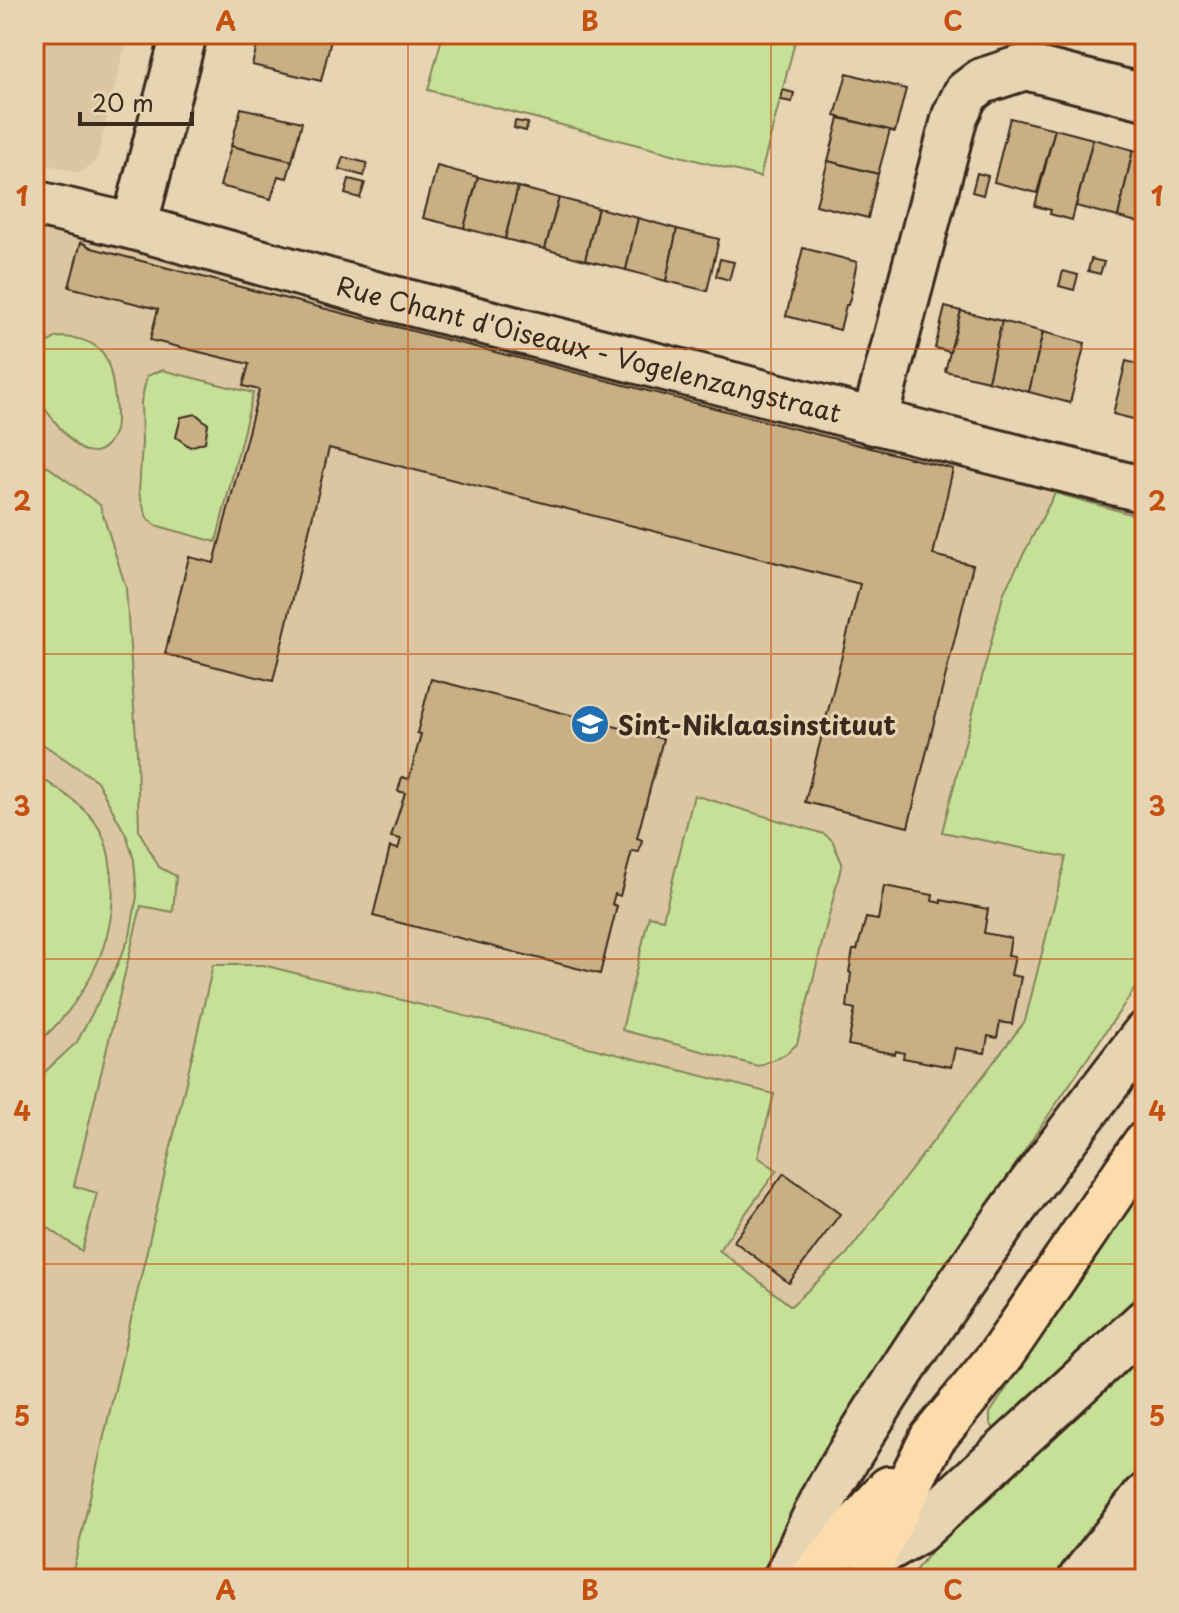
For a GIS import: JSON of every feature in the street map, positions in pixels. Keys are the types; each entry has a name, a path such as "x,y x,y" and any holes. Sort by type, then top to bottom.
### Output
{"highway":[{"path":"812,1579 1001,1355 1145,1144"},
{"path":"873,1557 932,1439"}],"street":[{"path":"134,227 184,34"},
{"path":"874,422 955,116 966,93 982,81 1025,67 1145,97"},
{"name":"Rue Chant d'Oiseaux - Vogelenzangstraat","path":"34,203 134,227 371,293 1145,490"},
{"path":"786,1579 833,1483 923,1337 1145,1034"},
{"path":"873,1557 918,1531 1145,1322"},
{"path":"1081,1579 1138,1506"},
{"path":"1136,1579 1132,1546 1138,1506"}],"shaded area":[{"path":"34,34 128,34 96,161 80,173 34,161"},
{"name":"Sint-Niklaasinstituut","path":"34,224 188,267 680,392 1145,518 1016,1097 760,1335 676,1579 34,1579"}],"green space":[{"path":"443,34 797,34 760,177 428,90"},
{"path":"57,337 87,342 106,358 114,390 116,423 110,441 99,451 85,451 78,447 35,394 34,357 40,348"},
{"path":"162,370 253,393 216,542 155,525 147,518 139,493 141,402 147,376"},
{"path":"34,449 39,460 100,505 126,588 139,831 159,867 176,876 173,912 141,906 74,1186 97,1193 82,1251 34,1218 34,1082 77,1042 130,936 137,896 134,860 127,837 97,781 34,738"},
{"path":"1055,493 1145,518 1145,974 1033,1138 899,1345 776,1552 755,1579 71,1579 213,965 263,965 774,1094 758,1157 777,1170 719,1250 791,1306 846,1255 1025,1021 1066,857 942,832 1004,592"},
{"path":"34,773 72,799 96,823 108,851 113,889 106,940 97,964 70,1009 34,1046"},
{"path":"694,795 824,834 832,840 842,863 797,1044 786,1054 758,1066 622,1030 649,916 663,919"},
{"path":"1145,1182 1145,1284 1097,1347 1000,1434 990,1424 990,1413"},
{"path":"1145,1339 1145,1460 1052,1579 908,1579 944,1536"}],"building":[{"path":"260,34 309,34 331,40 321,81 252,65"},
{"path":"847,73 906,89 895,132 835,116"},
{"path":"783,90 794,93 792,102 781,100"},
{"path":"241,108 302,122 292,161 231,146"},
{"path":"839,118 890,130 878,174 828,161"},
{"path":"1010,118 1055,129 1037,193 994,182"},
{"path":"515,121 528,123 526,131 514,128"},
{"path":"1055,129 1093,139 1072,220 1035,206"},
{"path":"1093,139 1133,150 1118,217 1076,206"},
{"path":"231,146 292,161 287,178 278,176 271,199 220,186"},
{"path":"1133,150 1145,153 1145,224 1118,217"},
{"path":"343,157 367,163 364,176 339,169"},
{"path":"828,161 878,174 868,218 816,205"},
{"path":"437,166 478,177 464,228 423,218"},
{"path":"977,173 988,176 983,195 972,192"},
{"path":"478,177 518,187 505,239 464,228"},
{"path":"349,179 365,183 360,198 345,194"},
{"path":"518,187 559,198 545,249 505,239"},
{"path":"559,198 598,208 585,260 545,249"},
{"path":"598,208 638,218 626,270 585,260"},
{"path":"638,218 677,229 666,281 626,270"},
{"path":"677,229 719,239 707,291 666,281"},
{"path":"81,242 92,248 252,290 953,469 933,555 973,565 908,827 805,802 860,584 329,448 273,681 165,654 189,557 214,563 259,390 243,386 249,364 150,340 158,309 69,287"},
{"path":"803,248 857,262 840,330 786,316"},
{"path":"720,259 734,262 729,280 716,276"},
{"path":"1091,259 1104,262 1100,274 1088,271"},
{"path":"1063,271 1078,275 1074,290 1059,286"},
{"path":"945,307 961,311 950,352 935,348"},
{"path":"961,311 1002,321 988,381 945,371"},
{"path":"1002,321 1043,332 1029,392 988,381"},
{"path":"1043,332 1085,343 1070,403 1029,392"},
{"path":"1126,361 1145,366 1145,422 1113,414"},
{"path":"196,414 208,424 205,442 190,447 176,437 181,417"},
{"path":"431,679 663,739 637,838 642,840 639,852 632,851 620,896 615,894 612,904 617,906 600,974 373,916 390,847 398,849 401,839 391,837 405,793 398,791 402,777 409,779"},
{"path":"884,886 933,895 932,901 941,903 941,900 988,909 984,933 1011,938 1008,955 1015,956 1011,975 1021,977 1012,1024 1000,1022 997,1038 988,1036 985,1053 955,1048 951,1067 903,1058 904,1053 896,1051 895,1054 848,1045 855,1009 847,1007 853,950 857,950 866,918 878,920"},
{"path":"784,1173 840,1214 789,1283 734,1241"}],"place":[{"name":"Sint-Niklaasinstituut","path":"590,724"}]}
